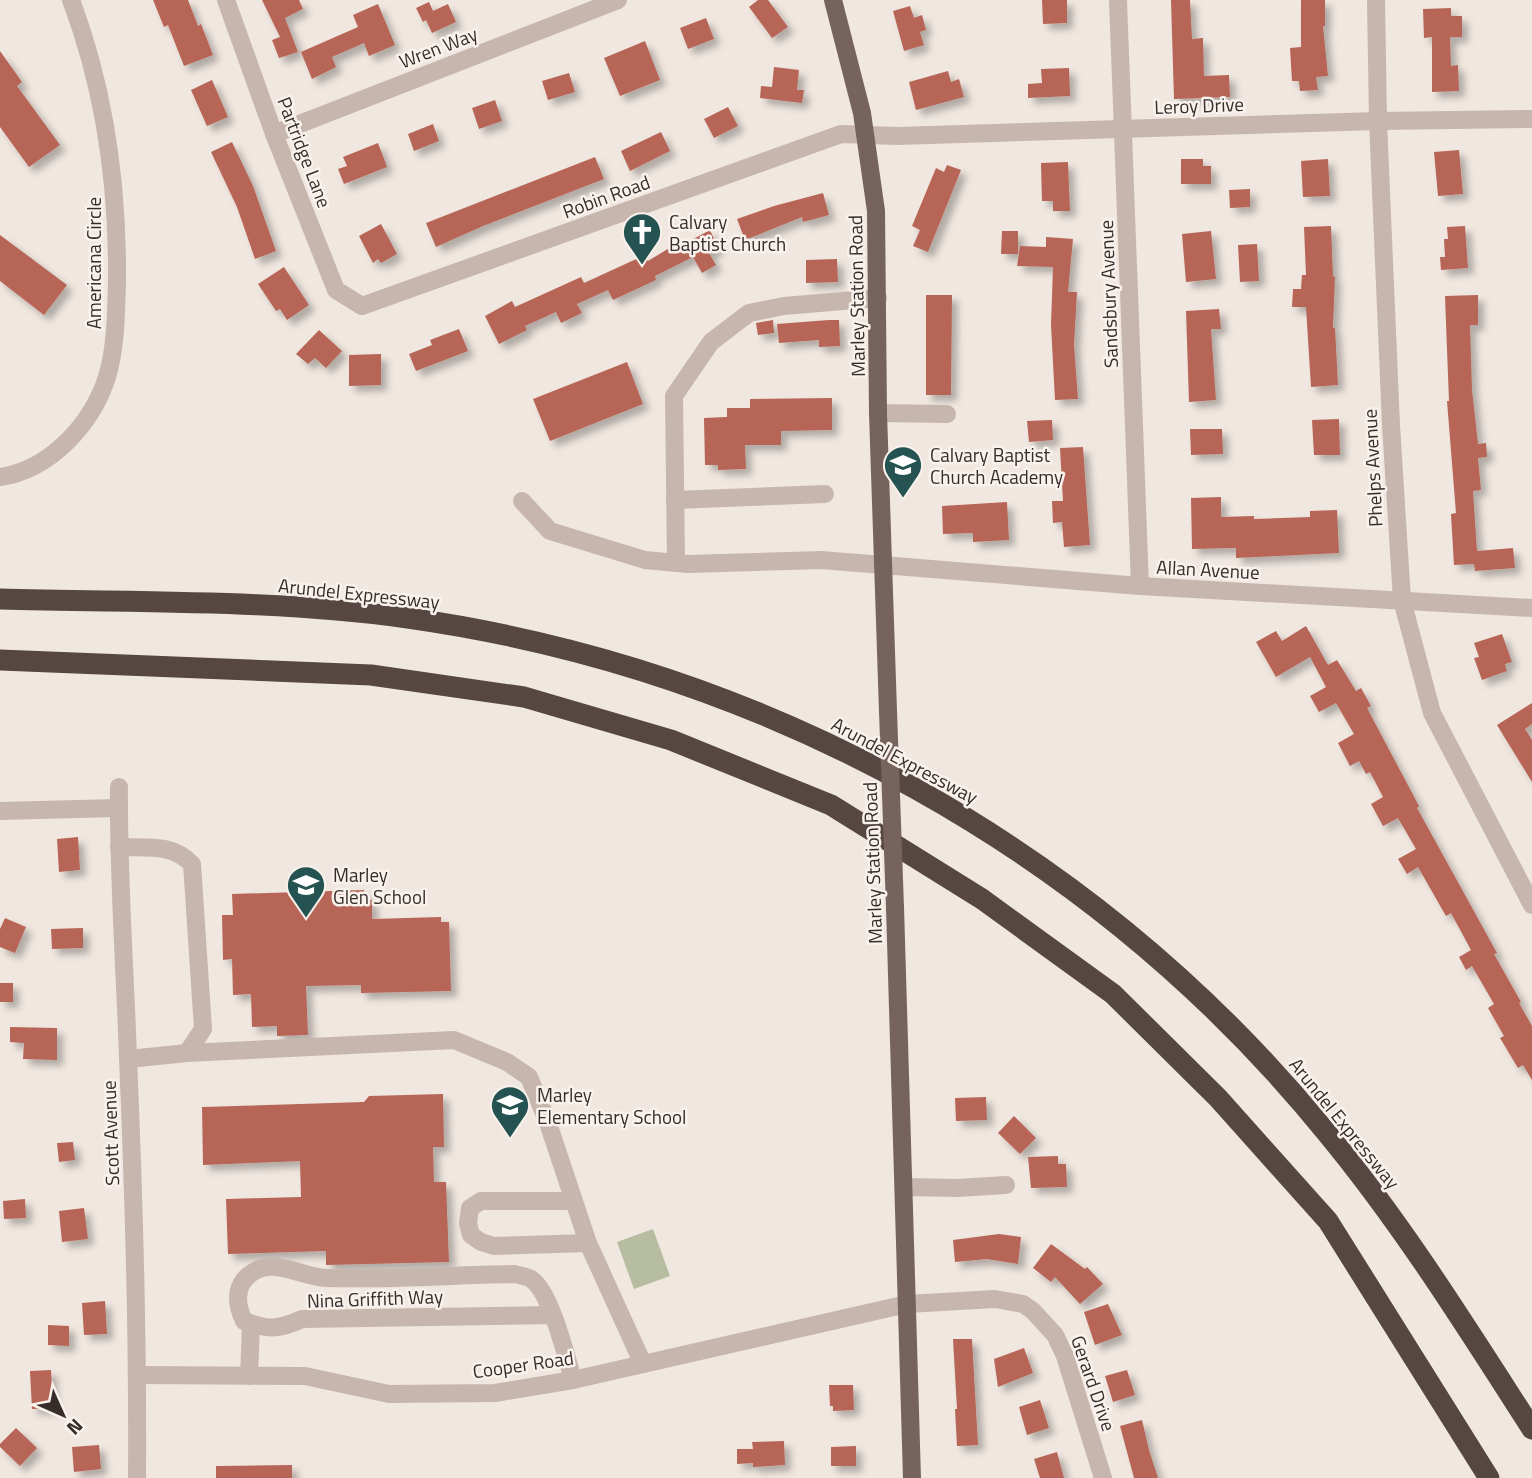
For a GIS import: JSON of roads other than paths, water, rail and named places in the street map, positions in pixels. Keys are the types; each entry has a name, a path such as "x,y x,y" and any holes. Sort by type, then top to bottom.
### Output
{"highway":[{"name":"Arundel Expressway","path":"0,599 294,608 395,617 465,628 606,660 702,691 801,731 967,817 1058,877 1144,945 1235,1030 1325,1130 1366,1182 1437,1283 1532,1429"},
{"path":"0,660 371,675 524,696 671,740 831,805 982,899 1113,995 1218,1098 1328,1221 1489,1478"}],"main road":[{"name":"Marley Station Road","path":"833,0 867,135 876,211 882,564 905,1187 912,1478"}],"street":[{"name":"Americana Circle","path":"0,477 35,466 55,453 69,439 100,395 111,359 117,269 113,176 94,69 71,0"},
{"name":"Partridge Lane","path":"226,0 274,134 336,290 362,306"},
{"name":"Wren Way","path":"274,134 618,0"},
{"name":"Sandsbury Avenue","path":"1118,0 1140,586"},
{"name":"Phelps Avenue","path":"1376,0 1378,121 1390,411 1402,600 1433,713 1532,905"},
{"name":"Leroy Drive","path":"867,135 1532,119"},
{"name":"Robin Road","path":"362,306 841,134 867,135"},
{"path":"676,563 674,396 711,342 750,313 784,306 878,298"},
{"path":"878,414 947,414"},
{"path":"675,499 825,494"},
{"name":"Allan Avenue","path":"522,501 550,531 645,560 676,563 821,560 1140,586 1532,608"},
{"name":"Scott Avenue","path":"120,787 119,847 138,1375 137,1478"},
{"path":"0,811 119,808"},
{"path":"119,847 173,850 192,864 203,1029 187,1053"},
{"path":"128,1059 187,1053 454,1040 507,1062 529,1077 547,1120 588,1243 643,1364"},
{"path":"905,1187 1006,1185"},
{"path":"573,1201 481,1201 470,1208 468,1223 471,1235 494,1246 588,1243"},
{"name":"Nina Griffith Way","path":"553,1315 302,1319 285,1327 266,1329 244,1321 236,1304 239,1289 256,1271 272,1267 323,1278 515,1274 530,1278 539,1288 553,1315 573,1380"},
{"name":"Gerard Drive","path":"907,1304 995,1299 1011,1300 1033,1311 1055,1335 1065,1356 1103,1478"},
{"name":"Cooper Road","path":"138,1375 305,1376 389,1394 495,1393 573,1380 907,1304"},
{"path":"249,1376 251,1324"}],"place":[{"name":"Calvary Baptist Church","path":"642,266"},
{"name":"Calvary Baptist Church Academy","path":"903,499"},
{"name":"Marley Glen School","path":"306,919"},
{"name":"Marley Elementary School","path":"510,1139"}]}
